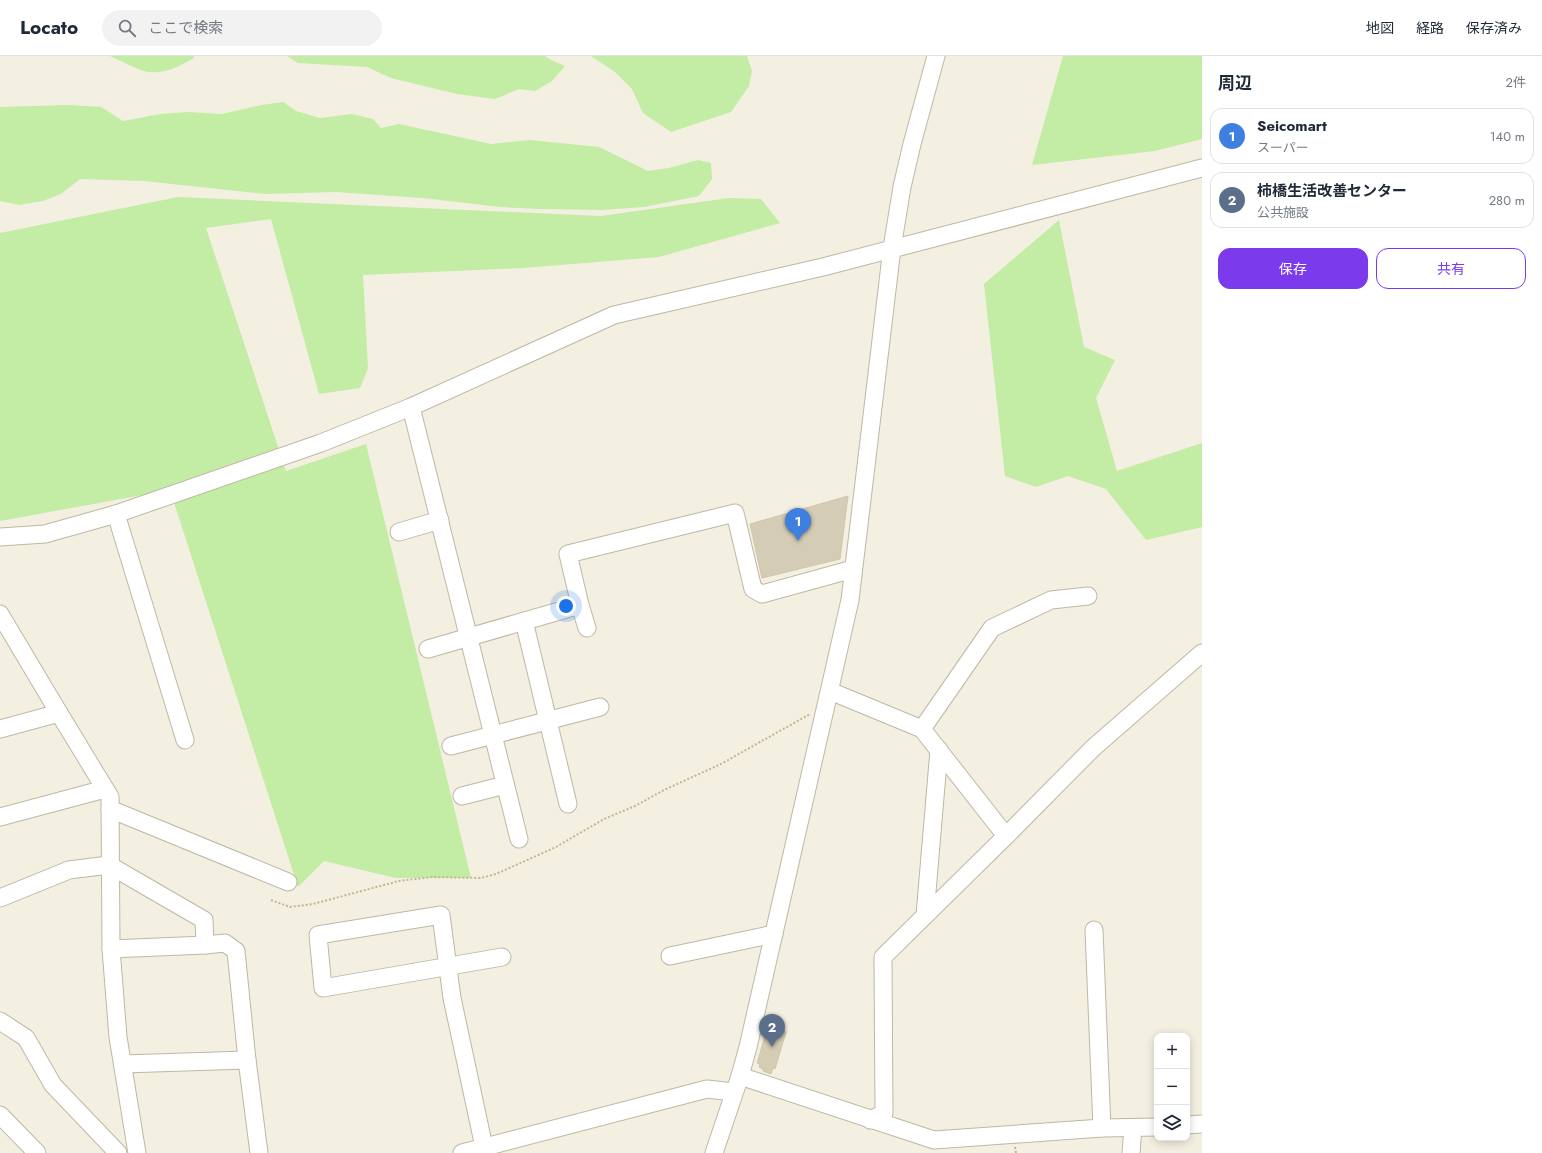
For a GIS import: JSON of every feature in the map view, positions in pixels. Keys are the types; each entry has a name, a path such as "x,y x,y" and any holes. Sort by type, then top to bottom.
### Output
{"street":[{"path":"714,1153 737,1084 774,934 850,600 892,248 902,187 936,56"},
{"path":"0,536 45,534 116,514 320,443 411,407 614,315 823,267 1202,168"},
{"path":"411,407 519,839"},
{"path":"587,628 568,554 735,513 753,588 762,594 854,569"},
{"path":"116,514 185,740"},
{"path":"399,532 440,520"},
{"path":"922,729 992,628 1051,600 1088,596"},
{"path":"428,649 580,605"},
{"path":"0,614 110,797 109,865 111,949 118,1037 137,1153"},
{"path":"524,621 568,804"},
{"path":"870,1120 884,1113 883,956 1094,748 1202,653"},
{"path":"828,697 922,729 1006,836"},
{"path":"451,746 600,707"},
{"path":"0,728 59,713"},
{"path":"925,915 939,750"},
{"path":"462,796 505,785"},
{"path":"0,817 105,789"},
{"path":"110,809 288,882"},
{"path":"0,898 68,870 109,865 204,920 205,946"},
{"path":"484,1147 452,998 448,967 441,915 318,935 323,988 448,967 502,957"},
{"path":"1094,930 1102,1128"},
{"path":"670,956 774,934"},
{"path":"111,949 205,946 225,943 236,951 247,1060 259,1153"},
{"path":"0,1021 26,1038 53,1085 118,1153"},
{"path":"123,1064 247,1060"},
{"path":"462,1153 707,1089 737,1084 870,1120 934,1140 1102,1128 1154,1127"},
{"path":"0,1115 37,1153"},
{"path":"1190,1125 1202,1124"},
{"path":"1131,1153 1133,1128"}],"path":[{"path":"271,900 290,907 313,904 398,880 432,877 481,878 496,874 556,847 604,819 635,806 664,790 721,764 812,713 828,697"}],"green space":[{"path":"110,56 194,56 194,58 172,69 161,72 149,72 140,70"},
{"path":"287,56 545,56 565,66 552,81 535,91 519,89 495,99 457,94 391,78 367,67 298,63"},
{"path":"591,56 747,56 752,71 749,86 731,112 671,132 643,113 632,89 615,72"},
{"path":"1063,56 1202,56 1202,139 1155,151 1032,165"},
{"path":"283,102 296,111 320,118 352,114 373,119 381,128 399,124 491,144 530,140 599,147 648,171 669,168 698,160 711,163 712,179 699,196 644,207 601,210 500,207 423,198 336,192 265,194 144,181 80,179 61,194 43,201 19,205 0,201 0,107 68,105 101,107 123,121 161,114 189,112 222,114"},
{"path":"178,197 601,216 729,198 761,199 780,223 659,257 523,268 363,275 368,368 360,388 319,394 271,219 206,228 286,471 366,444 471,878 396,878 324,861 298,887 170,490 0,521 0,233"},
{"path":"1059,220 1084,347 1115,360 1096,398 1117,471 1202,443 1202,527 1146,540 1106,489 1068,476 1036,487 1005,476 984,284"}],"building":[{"path":"848,496 840,559 762,578 750,524"},
{"path":"768,1026 786,1032 775,1069 773,1068 771,1074 763,1071 763,1069 759,1067 760,1064 757,1063"}],"place":[{"name":"Seicomart","path":"798,541"},
{"name":"柿橋生活改善センター","path":"772,1047"}]}
